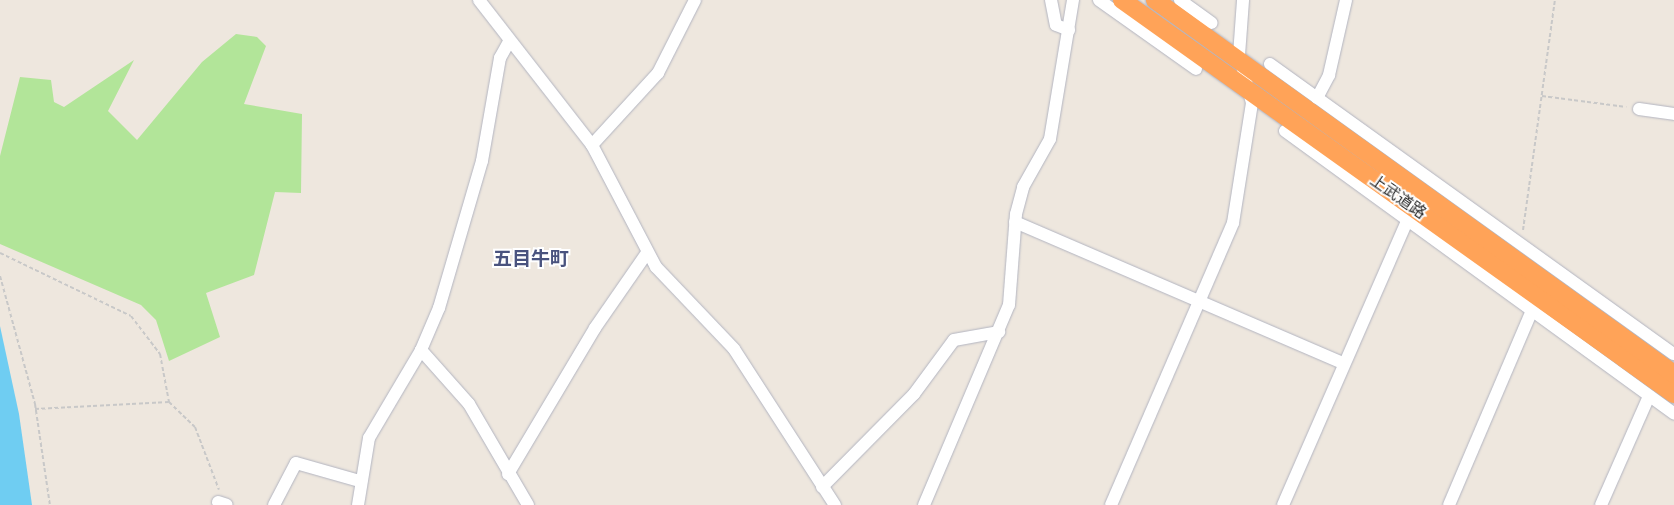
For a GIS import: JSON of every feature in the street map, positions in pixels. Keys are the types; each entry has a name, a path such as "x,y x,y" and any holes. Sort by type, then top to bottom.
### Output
{"highway":[{"name":"上武道路","path":"1155,0 1240,61 1396,162 1674,374"},
{"name":"上武道路","path":"1110,2 1252,94 1674,394"}],"street":[{"path":"479,0 508,42 592,145 609,172 647,253 734,349 835,505"},
{"path":"592,145 658,73 694,0"},
{"path":"1051,0 1056,25 1069,30"},
{"path":"924,505 1009,305 1015,222 1023,187 1050,139 1073,0"},
{"path":"1180,0 1212,23"},
{"path":"1111,505 1200,303 1233,222 1245,166 1252,94 1240,61 1243,0"},
{"path":"1317,98 1329,75 1346,0"},
{"path":"1110,2 1196,69"},
{"path":"358,505 359,481 371,432 421,350 439,308 473,194 500,58 508,42"},
{"path":"1270,64 1317,98 1396,162 1516,241 1674,354"},
{"path":"1639,109 1674,114"},
{"path":"1285,131 1533,308 1674,414"},
{"path":"1283,505 1408,219"},
{"path":"1015,222 1344,364"},
{"path":"508,474 595,328 647,253"},
{"path":"1449,505 1533,308"},
{"path":"822,486 914,394 954,340 999,332"},
{"path":"421,350 469,404 508,474 528,505"},
{"path":"1601,505 1649,396"},
{"path":"274,505 296,463 359,481"}],"path":[{"path":"1516,241 1523,230 1555,0"},
{"path":"1542,96 1639,109"},
{"path":"0,253 131,316 160,354 169,402 196,428 219,489 222,503"},
{"path":"0,276 36,409 50,505"},
{"path":"36,409 169,402"}],"green space":[{"path":"236,34 257,37 266,46 244,104 302,114 301,193 275,192 254,275 206,293 220,337 169,361 156,320 141,305 0,244 0,156 20,77 51,80 54,102 64,107 134,60 108,111 137,140 202,62"}],"water":[{"path":"0,326 19,414 32,505 0,505"}],"district":[{"name":"五目牛町","path":"531,259"}]}
